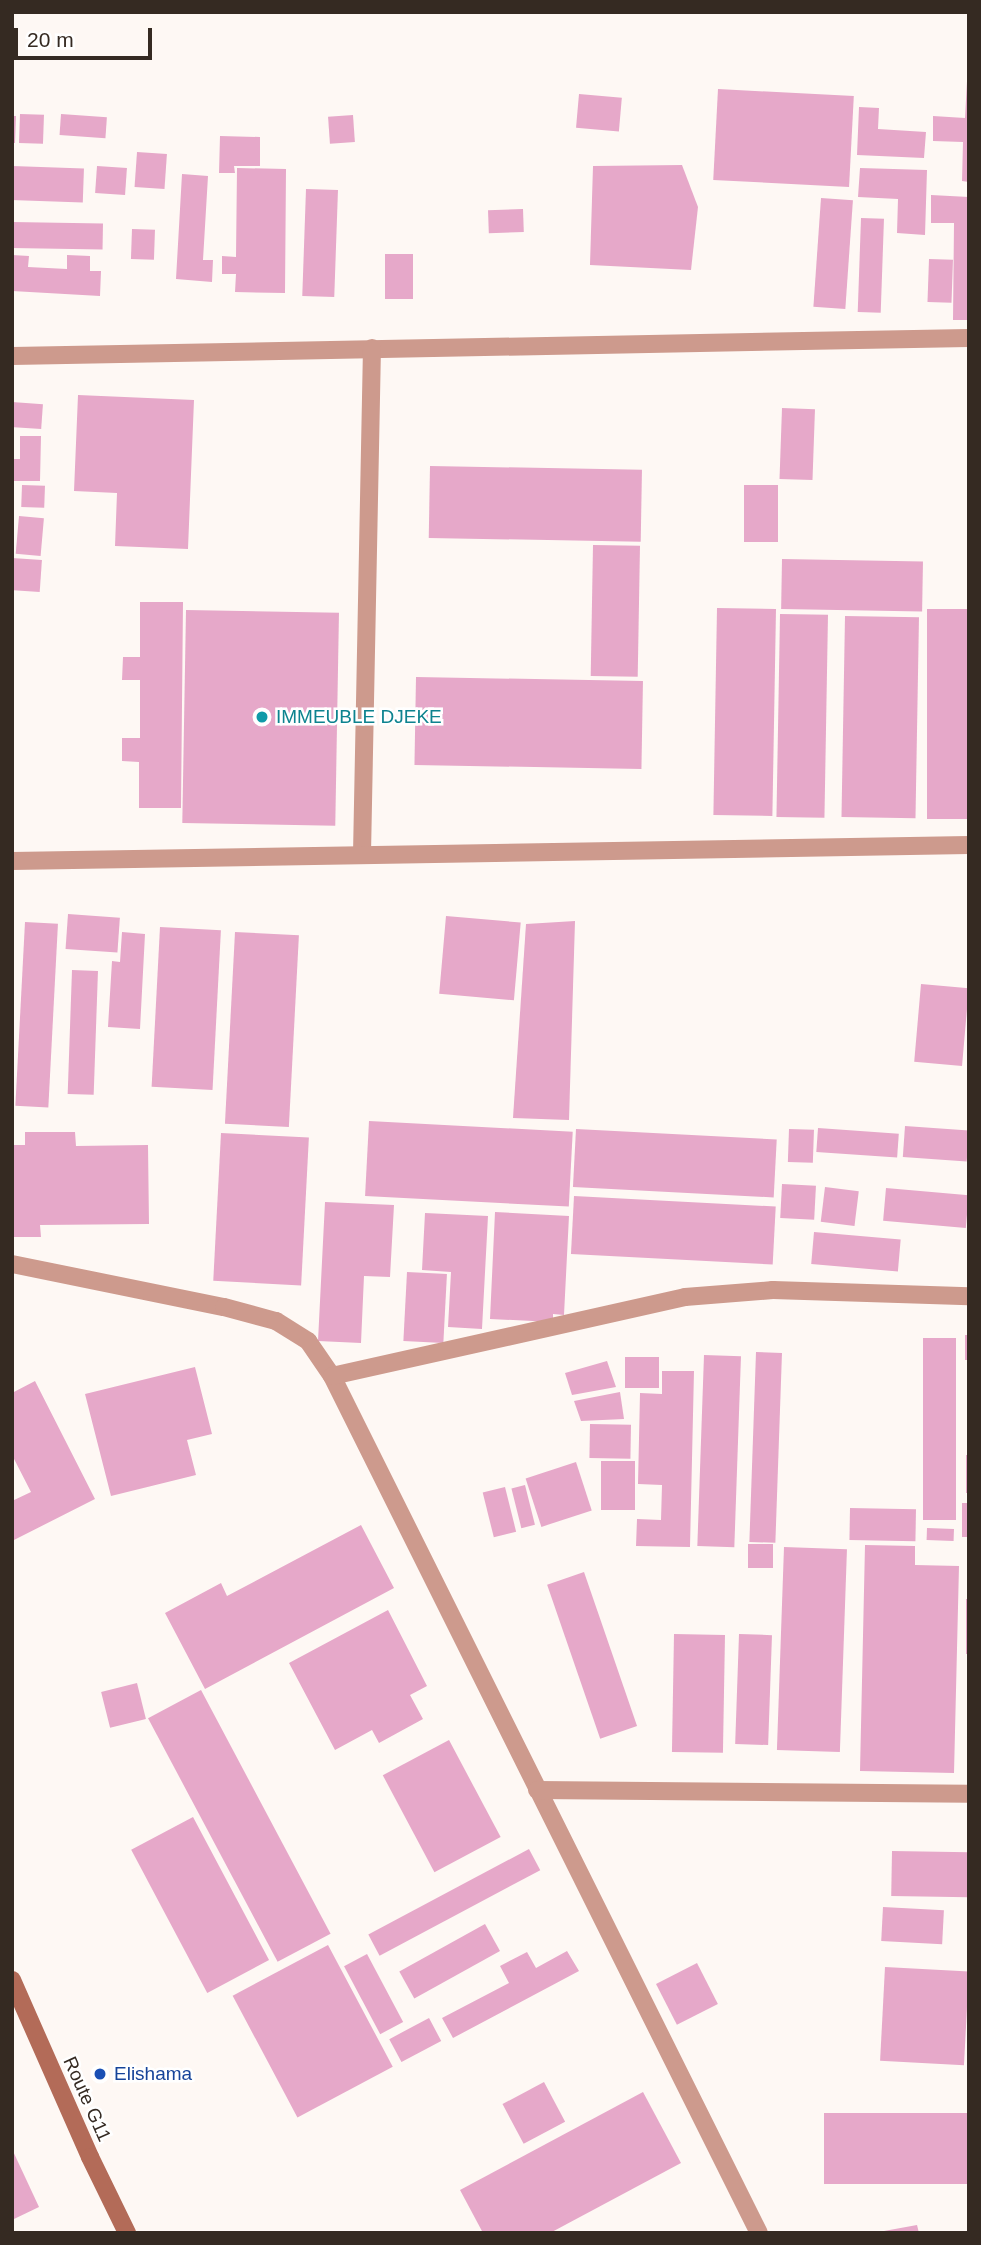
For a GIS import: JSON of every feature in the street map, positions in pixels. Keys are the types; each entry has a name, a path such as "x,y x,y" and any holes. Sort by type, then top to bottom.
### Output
{"street":[{"path":"12,356 969,338"},
{"path":"362,854 372,348"},
{"path":"12,861 969,845"},
{"path":"12,1264 225,1307 276,1321 308,1341 331,1376 759,2233"},
{"path":"331,1376 685,1297 773,1290 969,1296"},
{"path":"537,1790 969,1794"},
{"name":"Route G11","path":"12,1980 90,2157 127,2233"}],"building":[{"path":"967,81 969,182 962,181 963,142 933,141 933,116 965,118"},
{"path":"718,89 854,96 849,187 713,180"},
{"path":"579,94 622,98 619,132 576,128"},
{"path":"859,107 879,108 878,129 926,132 924,158 857,155"},
{"path":"20,114 44,115 43,144 19,143"},
{"path":"61,114 107,117 105,138 60,135"},
{"path":"353,115 355,142 330,144 328,117"},
{"path":"12,116 16,116 15,143 12,143"},
{"path":"220,136 260,137 260,166 234,166 235,173 219,173"},
{"path":"137,152 167,154 164,189 135,187"},
{"path":"682,165 698,207 691,270 590,265 593,166"},
{"path":"12,166 84,169 83,202 12,200"},
{"path":"97,166 127,168 125,195 95,193"},
{"path":"237,168 286,169 285,293 235,292 236,274 222,274 222,256 236,257"},
{"path":"860,168 927,170 925,235 897,233 898,199 858,197"},
{"path":"182,174 208,176 203,260 213,260 212,282 176,279"},
{"path":"306,189 338,190 334,297 302,296"},
{"path":"931,195 969,197 969,320 953,320 954,223 931,223"},
{"path":"821,198 853,200 845,309 813,307"},
{"path":"523,209 524,232 489,233 488,210"},
{"path":"861,218 884,219 881,313 858,312"},
{"path":"12,222 103,224 103,250 12,248"},
{"path":"132,229 155,230 154,260 131,259"},
{"path":"385,254 413,254 413,299 385,299"},
{"path":"12,255 29,256 28,267 67,269 67,255 90,256 90,271 101,271 100,296 12,291"},
{"path":"929,259 953,260 951,303 927,302"},
{"path":"78,395 194,400 188,549 115,546 117,493 74,491"},
{"path":"12,402 43,404 41,429 12,427"},
{"path":"782,408 815,409 813,480 780,479"},
{"path":"20,436 41,436 40,481 12,481 12,459 20,459"},
{"path":"430,466 642,470 641,542 429,538"},
{"path":"22,485 45,486 44,508 21,507"},
{"path":"744,485 778,485 778,542 744,542"},
{"path":"19,516 44,518 41,556 16,554"},
{"path":"593,545 640,546 638,677 591,676"},
{"path":"12,558 42,560 40,592 12,590"},
{"path":"782,559 923,561 922,611 781,609"},
{"path":"140,602 183,602 181,808 139,808 139,762 122,761 122,738 140,738 140,680 122,680 123,657 140,657"},
{"path":"717,608 776,609 772,816 713,815"},
{"path":"927,609 969,609 969,819 927,819"},
{"name":"IMMEUBLE DJEKE","path":"186,610 339,613 335,826 182,823"},
{"path":"780,614 828,615 824,818 776,817"},
{"path":"845,616 919,617 915,818 841,817"},
{"path":"416,677 643,681 641,769 414,765"},
{"path":"68,914 120,918 117,953 66,949"},
{"path":"446,916 521,923 514,1000 439,994"},
{"path":"575,921 569,1120 513,1118 526,924"},
{"path":"25,922 58,924 48,1107 15,1106"},
{"path":"160,927 221,930 213,1090 152,1087"},
{"path":"122,932 145,934 140,1029 108,1027 112,961 120,962"},
{"path":"235,932 299,935 289,1127 225,1124"},
{"path":"72,970 98,971 94,1095 68,1094"},
{"path":"921,984 969,988 962,1066 914,1062"},
{"path":"369,1121 573,1132 569,1207 365,1196"},
{"path":"905,1126 969,1130 967,1161 903,1157"},
{"path":"818,1128 899,1134 897,1158 816,1152"},
{"path":"576,1129 777,1140 774,1197 573,1187"},
{"path":"789,1129 814,1130 813,1163 788,1162"},
{"path":"25,1132 75,1132 76,1146 148,1145 149,1224 40,1225 41,1237 12,1237 12,1145 25,1145"},
{"path":"221,1133 309,1138 301,1285 213,1281"},
{"path":"782,1184 816,1186 814,1220 780,1218"},
{"path":"825,1187 859,1191 854,1226 821,1222"},
{"path":"886,1188 969,1195 966,1228 883,1221"},
{"path":"574,1196 776,1207 773,1264 571,1254"},
{"path":"325,1202 394,1205 390,1277 364,1276 361,1343 318,1341"},
{"path":"495,1212 569,1216 564,1315 553,1314 553,1322 490,1319"},
{"path":"425,1213 488,1216 482,1329 448,1327 451,1272 422,1270"},
{"path":"814,1232 901,1240 898,1271 811,1264"},
{"path":"407,1272 447,1274 443,1343 403,1341"},
{"path":"965,1335 969,1335 969,1360 965,1360"},
{"path":"923,1338 956,1338 956,1520 923,1520"},
{"path":"756,1352 782,1353 775,1543 749,1542"},
{"path":"704,1355 741,1356 734,1547 697,1546"},
{"path":"625,1357 659,1357 659,1388 625,1388"},
{"path":"607,1361 616,1387 572,1395 565,1373"},
{"path":"195,1367 212,1434 187,1440 196,1475 111,1496 85,1394"},
{"path":"662,1371 694,1371 690,1547 636,1546 637,1519 661,1520 662,1485 638,1484 640,1393 662,1394"},
{"path":"35,1381 95,1499 12,1541 12,1501 31,1492 12,1455 12,1393"},
{"path":"620,1392 624,1419 581,1421 574,1401"},
{"path":"590,1424 631,1425 630,1459 589,1458"},
{"path":"966,1455 969,1455 969,1493 966,1493"},
{"path":"601,1461 635,1461 635,1510 601,1510"},
{"path":"576,1462 592,1511 541,1527 526,1478"},
{"path":"525,1485 535,1525 521,1528 511,1488"},
{"path":"505,1487 516,1532 494,1537 483,1493"},
{"path":"962,1503 969,1503 969,1537 962,1537"},
{"path":"850,1508 916,1509 915,1541 849,1540"},
{"path":"361,1525 394,1588 205,1689 165,1613 221,1583 227,1596"},
{"path":"927,1528 954,1529 954,1541 927,1540"},
{"path":"748,1544 773,1544 773,1568 748,1568"},
{"path":"865,1545 915,1546 915,1565 959,1566 954,1773 860,1771"},
{"path":"784,1547 847,1549 840,1752 777,1750"},
{"path":"584,1572 637,1726 600,1739 547,1585"},
{"path":"966,1599 969,1599 969,1654 966,1654"},
{"path":"388,1610 427,1686 410,1695 423,1719 379,1743 372,1730 335,1750 289,1663"},
{"path":"674,1634 725,1635 723,1753 672,1752"},
{"path":"739,1634 772,1635 768,1745 735,1744"},
{"path":"137,1683 146,1719 110,1728 101,1692"},
{"path":"201,1690 331,1934 278,1962 148,1718"},
{"path":"449,1740 501,1837 434,1872 383,1775"},
{"path":"193,1817 269,1960 207,1993 131,1850"},
{"path":"529,1849 540,1870 380,1956 368,1934"},
{"path":"892,1851 969,1852 968,1897 891,1896"},
{"path":"883,1907 944,1910 942,1944 881,1941"},
{"path":"485,1924 500,1951 414,1999 399,1972"},
{"path":"328,1945 393,2067 297,2118 233,1996"},
{"path":"567,1951 579,1971 453,2038 442,2018 509,1983 500,1966 527,1952 536,1968"},
{"path":"367,1954 403,2022 380,2034 344,1966"},
{"path":"697,1963 718,2004 677,2025 656,1984"},
{"path":"885,1967 969,1971 964,2065 880,2061"},
{"path":"429,2018 441,2041 401,2062 389,2039"},
{"path":"544,2082 565,2122 524,2144 503,2104"},
{"path":"643,2092 681,2163 550,2233 483,2233 460,2190"},
{"path":"824,2113 969,2113 969,2184 824,2184"},
{"path":"12,2149 39,2207 14,2219 12,2215"},
{"path":"917,2225 919,2233 884,2233 884,2231"}],"place":[{"name":"IMMEUBLE DJEKE","path":"262,717"},
{"name":"Elishama","path":"100,2074"}]}
